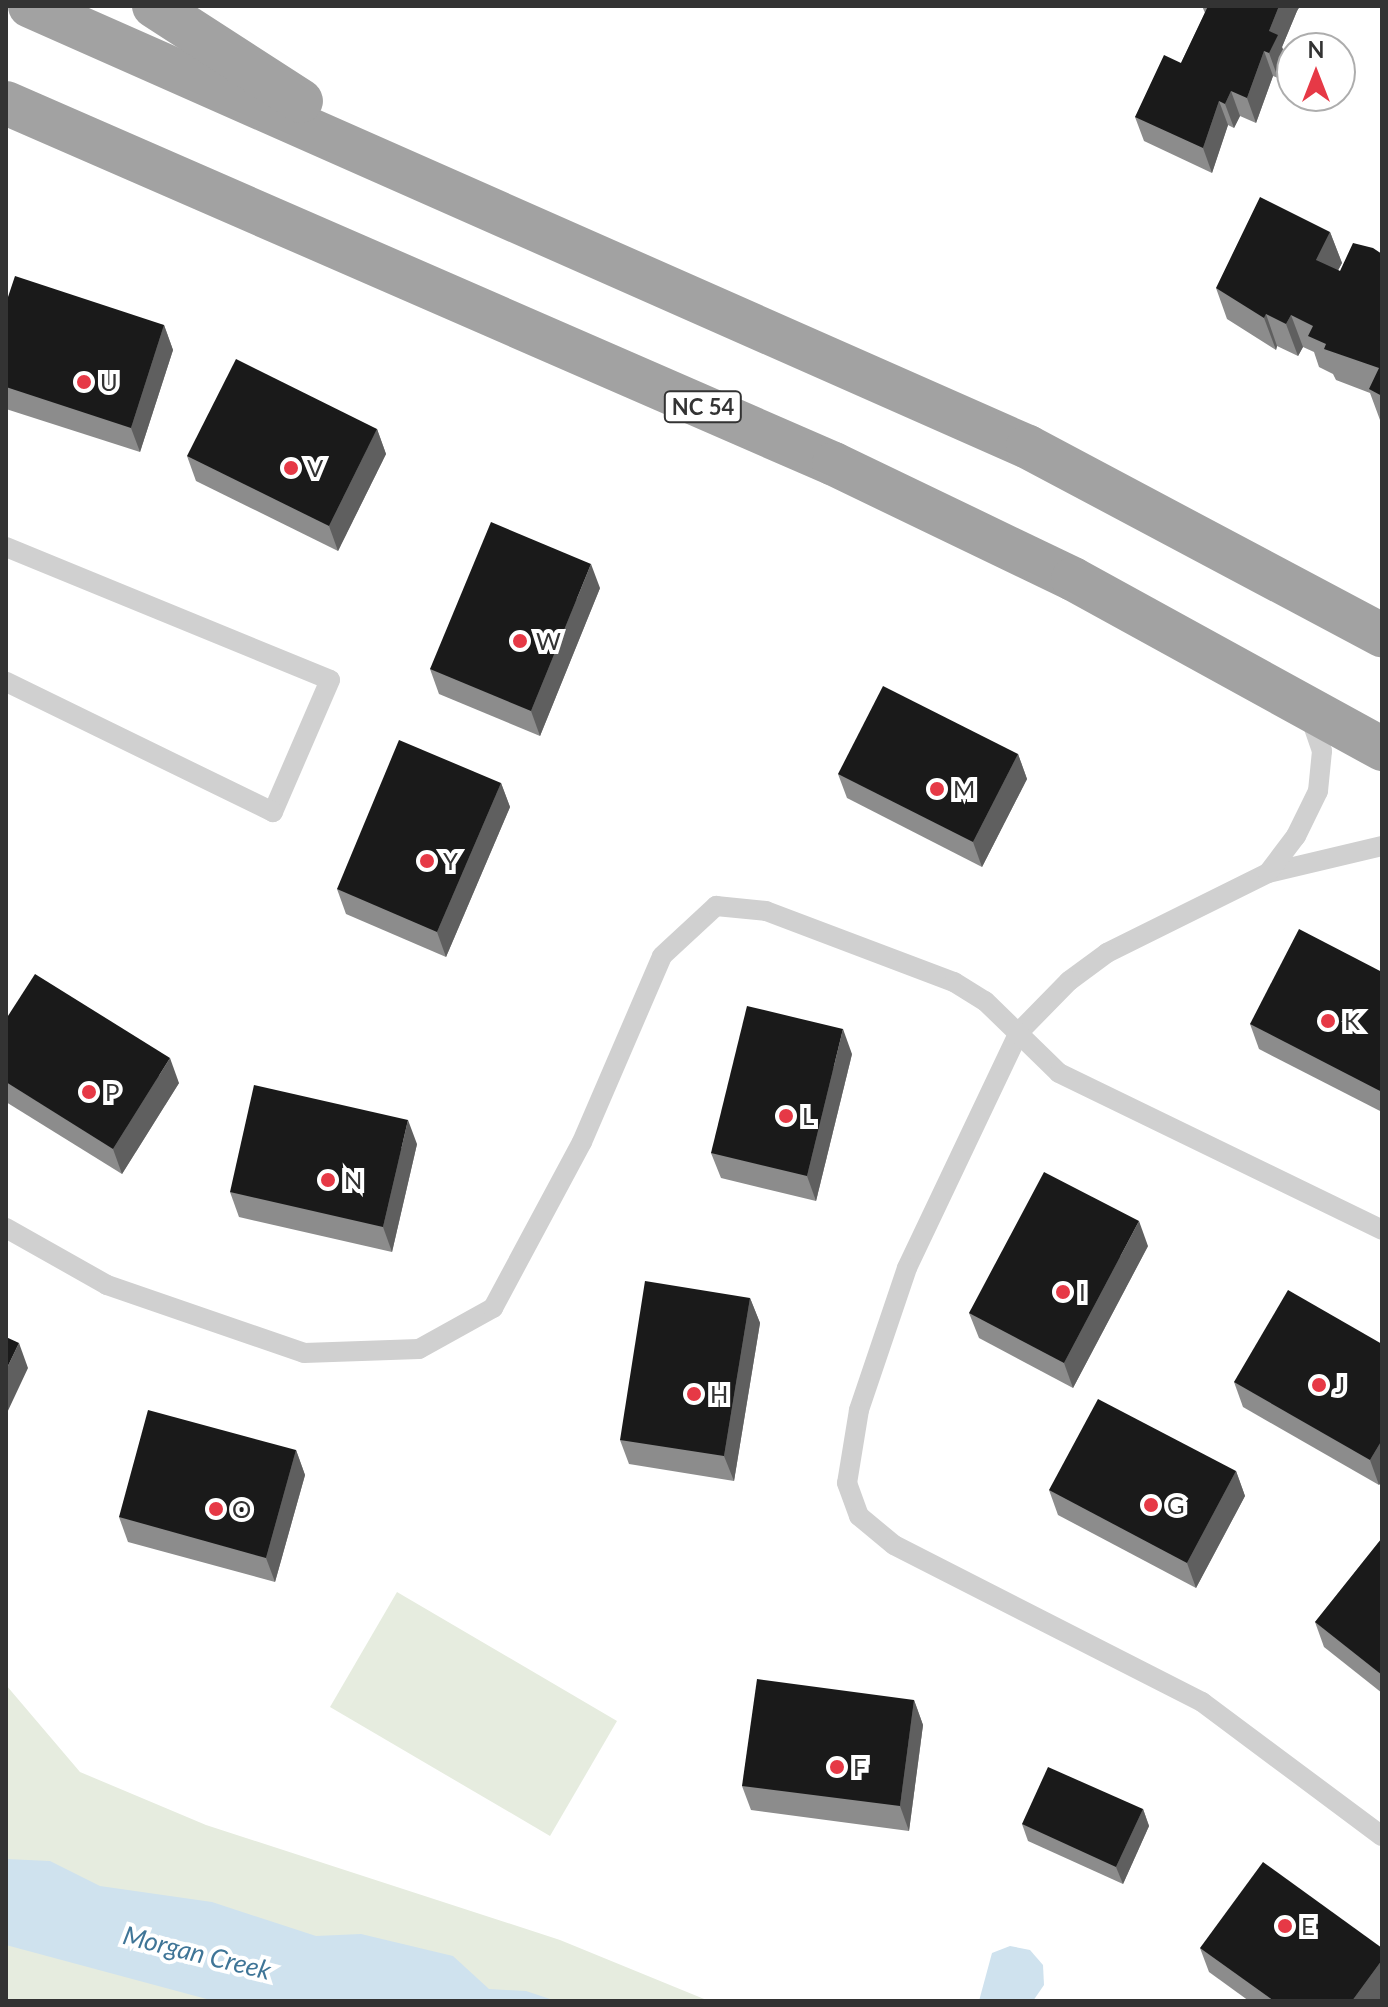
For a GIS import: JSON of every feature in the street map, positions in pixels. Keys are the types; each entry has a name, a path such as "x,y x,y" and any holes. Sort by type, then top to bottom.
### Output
{"highway":[{"path":"30,6 404,168 1028,447 1382,635"},
{"path":"154,6 404,168"},
{"name":"NC 54","path":"6,103 834,464 1073,579 1382,749"}],"lane":[{"path":"6,547 330,680 273,812 6,682"},
{"path":"1268,873 1296,836 1318,791 1322,751 1303,703"},
{"path":"1382,846 1268,873 1107,953 1069,981 1019,1032 907,1268 859,1410 847,1483 859,1516 894,1545 1202,1702 1382,1836"},
{"path":"6,1228 107,1285 304,1353 419,1349 493,1308 582,1142 662,956 716,906 766,911 954,982 985,1001 1059,1073 1382,1230"}],"shaded area":[{"path":"397,1592 617,1721 550,1836 330,1707"},
{"path":"6,1685 80,1772 206,1825 560,1940 709,2001 6,2001"}],"water":[{"name":"Morgan Creek","path":"6,1859 50,1861 100,1886 212,1902 316,1936 361,1934 453,1956 489,1989 526,1991 556,2001 214,2001 6,1945"},
{"path":"1010,1946 1030,1950 1043,1965 1044,1985 1033,2001 979,2001 992,1953"}],"building":[{"path":"1208,6 1279,6 1269,31 1276,34 1276,39 1269,53 1264,51 1247,98 1231,91 1225,104 1219,101 1203,148 1135,117 1164,55 1181,63"},
{"path":"1260,197 1330,232 1316,260 1340,271 1353,243 1373,248 1382,254 1382,396 1369,389 1379,368 1324,349 1326,344 1308,336 1313,326 1291,315 1286,324 1266,314 1264,318 1216,288"},
{"name":"U","path":"15,276 164,325 131,428 6,387 6,303"},
{"name":"V","path":"236,359 377,429 329,526 187,456"},
{"name":"W","path":"491,522 591,564 531,711 430,669"},
{"name":"M","path":"883,686 1018,754 973,842 838,774"},
{"name":"Y","path":"399,740 501,783 437,932 337,889"},
{"name":"K","path":"1299,929 1382,972 1382,1092 1250,1024"},
{"name":"P","path":"35,974 170,1058 113,1149 6,1082 6,1019"},
{"name":"L","path":"747,1006 843,1029 807,1176 711,1153"},
{"name":"N","path":"254,1085 408,1120 383,1227 230,1192"},
{"name":"I","path":"1044,1172 1139,1221 1064,1363 969,1313"},
{"name":"H","path":"645,1281 750,1298 724,1456 620,1440"},
{"name":"J","path":"1288,1290 1382,1344 1382,1440 1370,1460 1234,1382"},
{"path":"6,1337 19,1343 6,1370"},
{"name":"G","path":"1098,1399 1236,1471 1187,1563 1049,1490"},
{"name":"O","path":"148,1410 296,1450 266,1558 119,1517"},
{"path":"1382,1538 1382,1675 1315,1622"},
{"name":"F","path":"757,1679 914,1700 900,1806 742,1786"},
{"path":"1048,1767 1143,1809 1116,1867 1022,1824"},
{"name":"E","path":"1263,1862 1382,1948 1382,1960 1352,2001 1274,2001 1200,1948"}],"place":[{"name":"U","path":"84,382"},
{"name":"V","path":"291,468"},
{"name":"W","path":"520,641"},
{"name":"M","path":"937,789"},
{"name":"Y","path":"427,861"},
{"name":"K","path":"1328,1021"},
{"name":"P","path":"89,1092"},
{"name":"L","path":"786,1116"},
{"name":"N","path":"328,1180"},
{"name":"I","path":"1063,1292"},
{"name":"J","path":"1319,1385"},
{"name":"H","path":"694,1394"},
{"name":"G","path":"1151,1505"},
{"name":"O","path":"216,1509"},
{"name":"F","path":"837,1767"},
{"name":"E","path":"1285,1926"}]}
